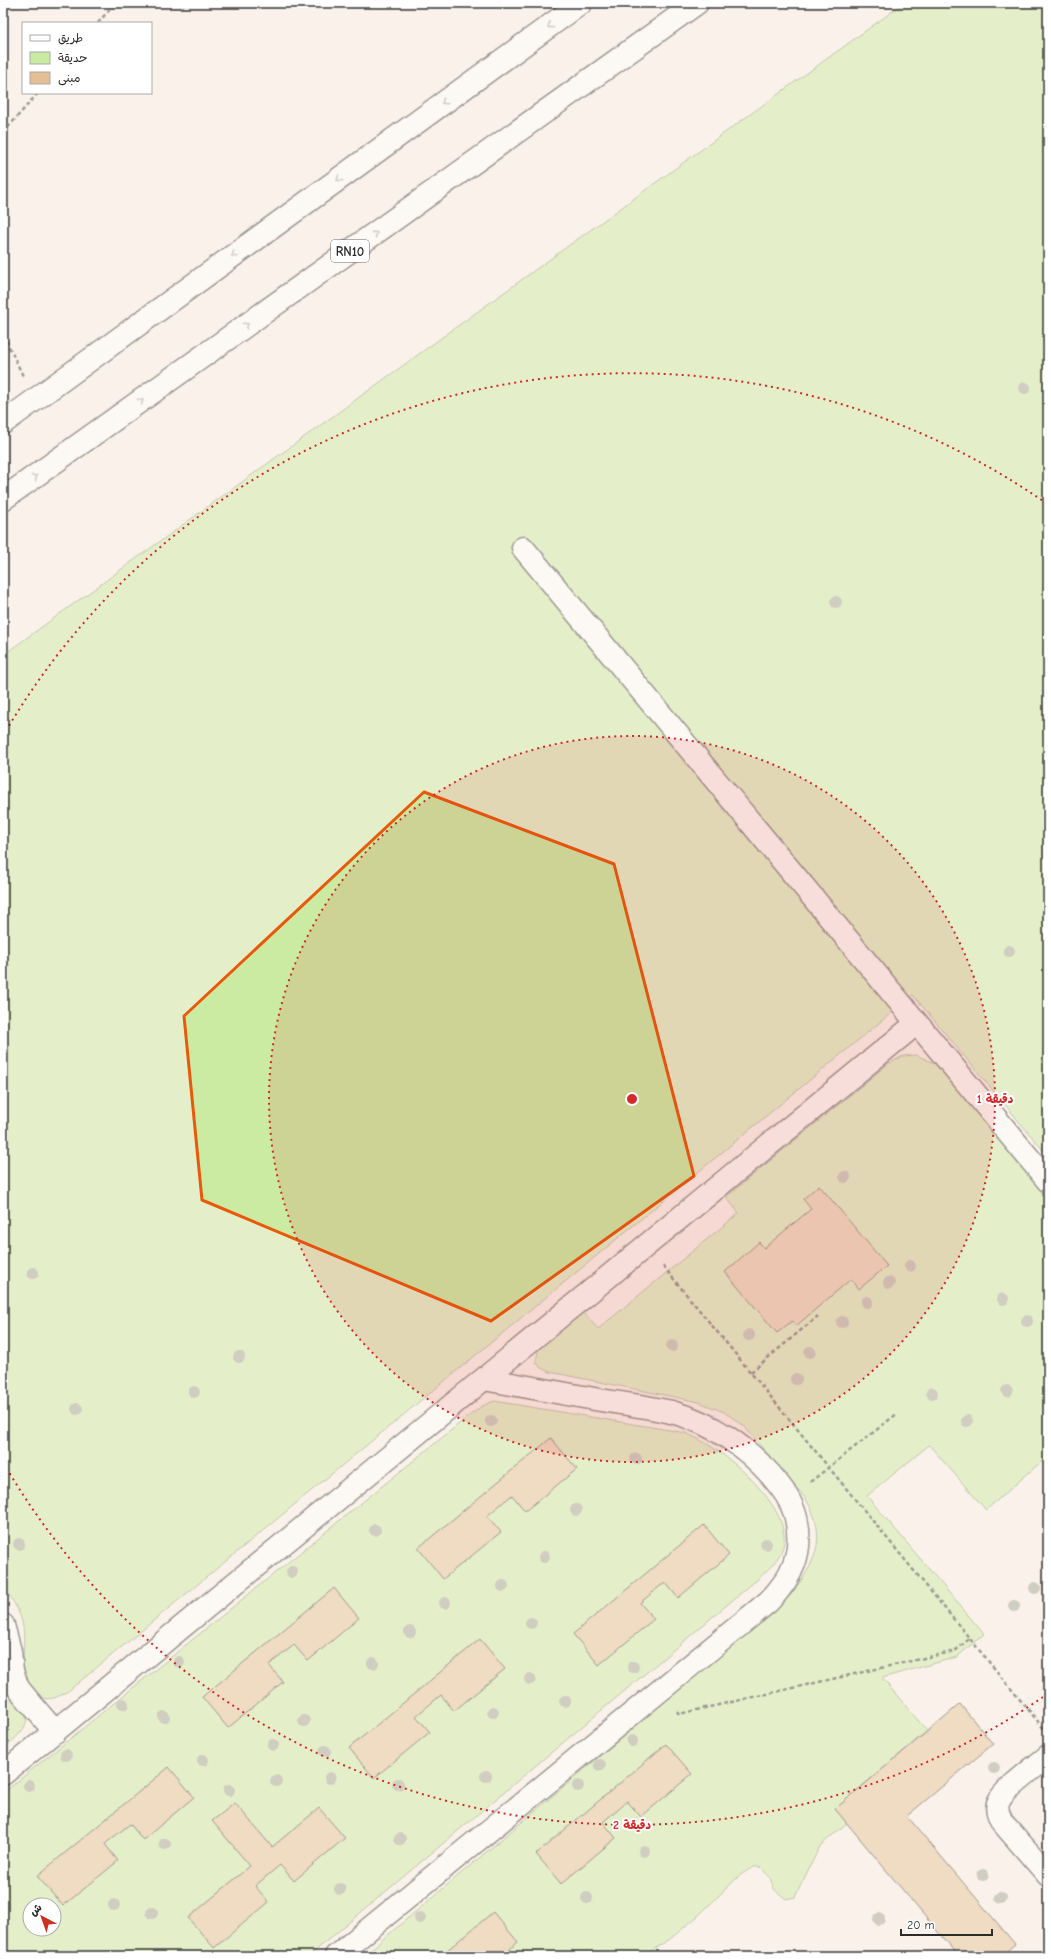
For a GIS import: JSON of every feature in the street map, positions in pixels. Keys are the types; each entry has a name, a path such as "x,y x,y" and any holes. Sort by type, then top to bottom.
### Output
{"main road":[{"path":"3,422 581,3"},
{"name":"RN10","path":"3,499 698,3"},
{"path":"523,548 1048,1181"},
{"path":"3,1774 917,1023"},
{"path":"336,1956 768,1602 790,1577 796,1562 800,1545 799,1529 795,1512 789,1498 765,1468 732,1440 695,1420 675,1413 484,1379"},
{"path":"3,1625 10,1651 12,1670 18,1688 54,1732"},
{"path":"1048,1756 998,1801 997,1812 1002,1822 1048,1875"}],"path":[{"path":"99,22 115,3"},
{"path":"3,133 37,94"},
{"path":"3,334 35,400"},
{"path":"647,1245 969,1639 1048,1733"},
{"path":"751,1372 818,1316"},
{"path":"789,1498 898,1413"},
{"path":"659,1691 679,1714 955,1651 969,1639"}],"highlighted area":[{"path":"424,792 614,864 694,1176 491,1321 202,1200 184,1016"}],"green space":[{"path":"904,3 1048,3 1048,1156 913,995 67,1692 48,1699 36,1695 30,1689 26,1681 24,1671 24,1640 22,1622 14,1603 3,1587 3,655"},
{"path":"916,1055 936,1064 944,1072 1048,1198 1048,1456 986,1510 929,1445 867,1496 984,1634 957,1657 882,1678 927,1731 835,1809 847,1823 820,1846 795,1897 786,1899 774,1889 770,1877 760,1867 753,1867 739,1876 698,1916 670,1939 643,1956 570,1956 566,1952 562,1956 363,1956 790,1596 806,1573 816,1550 818,1539 817,1526 813,1513 806,1499 743,1425 724,1412 699,1402 550,1372 541,1368 536,1362 538,1351 546,1342 582,1311 598,1329 739,1213 726,1197 888,1064 903,1056"},
{"path":"494,1401 677,1431 690,1435 719,1452 749,1477 762,1491 773,1506 780,1521 784,1535 783,1548 773,1564 759,1578 309,1956 40,1956 3,1951 3,1793 482,1406"},
{"path":"3,1686 24,1712 26,1724 22,1731 3,1749"}],"building":[{"path":"819,1185 887,1266 859,1289 851,1279 796,1326 792,1321 777,1333 725,1272 759,1242 764,1248 811,1209 803,1199"},
{"path":"551,1438 577,1469 525,1511 512,1495 487,1516 501,1532 443,1579 418,1548"},
{"path":"704,1525 729,1555 678,1598 665,1582 640,1603 654,1619 599,1665 573,1634"},
{"path":"334,1588 359,1618 308,1661 294,1645 269,1665 283,1682 228,1728 202,1697"},
{"path":"480,1639 505,1669 454,1711 441,1695 416,1716 430,1732 374,1778 349,1748"},
{"path":"960,1704 993,1744 907,1816 1015,1944 1001,1956 958,1956 835,1809"},
{"path":"666,1744 692,1774 641,1817 627,1801 603,1822 616,1838 561,1884 536,1854"},
{"path":"169,1767 194,1797 143,1840 130,1824 105,1844 118,1861 63,1906 62,1897 55,1897 37,1876"},
{"path":"235,1803 272,1847 319,1808 345,1838 294,1881 280,1865 255,1886 269,1902 214,1948 188,1918 250,1866 212,1821"},
{"path":"493,1912 518,1942 502,1956 440,1956"}]}
